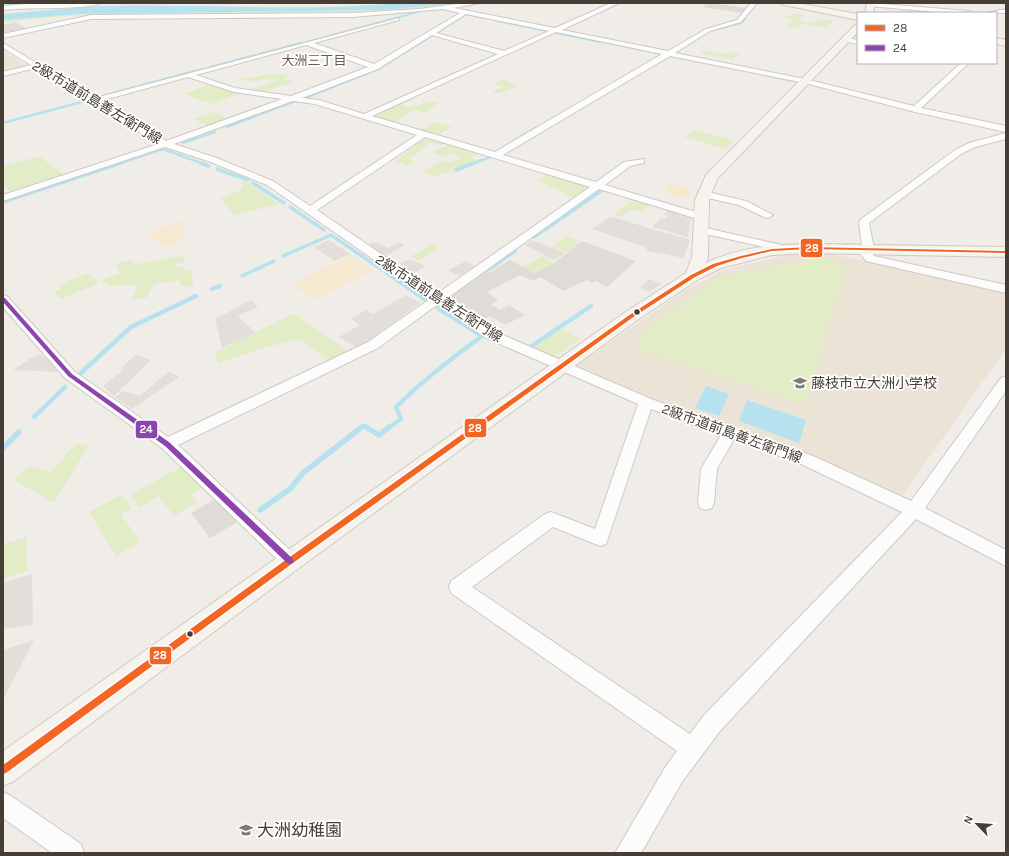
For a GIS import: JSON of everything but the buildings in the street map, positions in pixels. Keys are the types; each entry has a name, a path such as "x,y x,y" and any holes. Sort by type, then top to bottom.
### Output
{"street":[{"path":"3,4 13,3"},
{"path":"3,8 30,4 88,5 98,3"},
{"path":"3,36 91,17 346,15 444,8 477,3"},
{"path":"365,116 616,3"},
{"path":"497,155 708,30 738,21 754,3"},
{"path":"784,3 857,17"},
{"path":"870,7 952,12"},
{"path":"444,8 805,81 915,110 1006,129"},
{"path":"95,100 433,9"},
{"path":"3,198 165,144 296,98 375,67 434,34 464,13"},
{"path":"434,34 504,53"},
{"path":"693,276 700,256 704,194 711,178 805,81 854,36"},
{"path":"306,43 375,67"},
{"name":"2級市道前島善左衛門線","path":"3,45 165,144 211,159 270,183 491,336 646,402 807,460 914,510 1006,559"},
{"path":"915,110 964,64"},
{"path":"3,74 37,66"},
{"path":"188,75 234,90 296,98 365,116 702,217"},
{"path":"309,211 424,134"},
{"path":"1006,136 972,145 958,152 864,222 865,249 870,259 1006,289"},
{"path":"167,444 373,345 599,185 626,164 641,161"},
{"path":"704,194 742,203 768,215"},
{"path":"701,230 786,249"},
{"path":"3,770 290,561 630,317 693,276 714,265 741,257 786,249 809,248 1006,252"},
{"path":"3,299 70,375 167,444 290,561"},
{"path":"627,853 674,774 712,723 914,510 1006,381"},
{"path":"646,402 600,539 551,519 458,587 693,748"},
{"path":"706,503 709,469 730,433"},
{"path":"3,804 72,853"}],"shaded area":[{"path":"711,3 746,8 742,13 702,7"},
{"path":"16,22 27,29 3,34 3,25"},
{"path":"3,51 28,66 3,72"},
{"path":"669,210 691,215 688,237 652,227 661,218 665,219 668,216 664,214"},
{"path":"613,217 690,239 684,258 648,251 645,247 592,229 608,218"},
{"path":"329,240 350,254 335,261 314,247"},
{"path":"532,240 565,253 554,260 525,245"},
{"path":"582,241 636,261 607,287 596,281 592,283 587,280 564,291 540,277 533,281 520,275 487,292 498,300 491,304 500,310 509,305 525,315 505,325 490,316 485,319 450,297 487,270 491,272 510,260 534,273 554,263"},
{"path":"374,242 388,248 398,242 405,245 384,257 367,245"},
{"name":"藤枝市立大洲小学校","path":"795,253 828,253 1006,292 1006,349 902,496 847,470 659,402 578,365 684,291 723,270"},
{"path":"409,259 426,266 411,275 397,265"},
{"path":"466,261 475,266 459,276 448,270"},
{"path":"649,279 662,284 648,292 640,288"},
{"path":"406,295 420,303 368,341 356,347 339,337 360,325 351,319 366,310 373,314"},
{"path":"251,300 258,307 238,316 256,333 222,348 215,319"},
{"path":"41,354 59,372 13,370 34,356"},
{"path":"136,355 151,360 114,396 103,386 123,370 120,369"},
{"path":"169,371 179,377 132,409 115,397 123,391 140,396"},
{"path":"218,498 237,522 210,538 191,513"},
{"path":"32,574 33,625 3,629 3,583"},
{"path":"34,640 3,700 3,650"}],"green space":[{"path":"444,4 445,6 359,13 125,15 127,13 383,10"},
{"path":"122,13 119,15 69,16 3,22 3,20 81,14"},
{"path":"786,13 806,15 797,20 811,23 822,19 834,21 826,27 803,24 796,28 784,26 794,20 779,17 793,16 793,14"},
{"path":"703,51 725,54 727,52 741,54 733,59 700,54"},
{"path":"270,74 293,75 283,78 293,82 267,91 249,90 277,80 267,79 246,81 240,79"},
{"path":"503,79 518,86 500,93 491,92 502,87 494,83"},
{"path":"211,84 239,94 212,104 184,94"},
{"path":"410,98 412,99 401,105 415,106 428,102 439,102 424,113 405,108 413,111 393,122 374,116"},
{"path":"214,112 230,119 209,126 193,119"},
{"path":"433,122 452,127 439,135 421,130"},
{"path":"696,130 734,141 725,149 684,137"},
{"path":"425,138 446,143 442,145 430,143 416,153 421,154 408,158 415,162 408,166 395,161"},
{"path":"448,145 478,154 470,158 479,161 434,177 424,171 433,167 431,165 441,161 446,163 461,158 452,153 443,157 432,153"},
{"path":"39,156 63,174 10,191 3,185 3,167"},
{"path":"549,174 592,187 575,198 537,180"},
{"path":"245,181 280,204 234,215 221,198 239,191 243,186 240,183"},
{"path":"632,200 649,205 641,212 631,209 621,217 613,215"},
{"path":"566,236 580,241 566,252 552,247"},
{"path":"432,244 439,247 419,261 410,257"},
{"path":"183,256 184,262 176,264 177,267 184,267 184,270 190,269 194,286 179,286 180,280 154,284 146,298 132,299 138,285 116,285 112,287 101,280 120,273 115,264 130,260 136,264"},
{"path":"543,256 554,263 533,273 522,267"},
{"path":"823,257 847,266 805,404 636,350 647,328 719,277"},
{"path":"88,273 99,283 61,299 54,292 61,289 58,285"},
{"path":"294,313 349,352 328,360 300,339 266,347 219,363 215,353"},
{"path":"560,329 580,339 554,357 531,348"},
{"path":"76,444 89,445 54,503 14,480 28,466 50,472"},
{"path":"183,466 203,487 191,494 197,502 174,516 159,496 139,507 130,495"},
{"path":"122,495 131,508 121,514 140,542 116,556 89,512"},
{"path":"27,537 27,571 3,579 3,544"}],"sand":[{"path":"671,184 688,188 690,191 689,199 663,192"},
{"path":"183,220 183,241 164,247 147,234"},
{"path":"350,256 373,270 314,300 291,284"}],"water":[{"path":"398,3 458,3 383,10 81,14 3,20 3,14 85,7 320,7"},
{"path":"706,386 729,394 719,416 695,408"},
{"path":"747,400 806,420 799,443 739,421"}],"waterway":[{"path":"3,6 19,3"},
{"path":"307,42 418,12"},
{"path":"373,71 379,69 467,14 479,17"},
{"path":"718,29 741,23 745,19"},
{"path":"497,21 547,31"},
{"path":"688,45 710,31"},
{"path":"556,33 600,42"},
{"path":"259,54 300,43"},
{"path":"608,43 662,54 656,58"},
{"path":"210,67 255,55"},
{"path":"670,56 732,68"},
{"path":"193,72 204,69"},
{"path":"737,69 750,71"},
{"path":"305,98 373,71"},
{"path":"750,71 793,81"},
{"path":"139,86 193,72"},
{"path":"616,81 629,74"},
{"path":"100,97 135,87"},
{"path":"227,127 298,100"},
{"path":"3,123 85,101"},
{"path":"540,126 553,118"},
{"path":"521,136 537,127"},
{"path":"183,143 215,132"},
{"path":"509,144 518,138"},
{"path":"121,163 163,149 204,164"},
{"path":"472,164 490,157"},
{"path":"3,202 121,163"},
{"path":"201,163 209,166"},
{"path":"456,170 474,163"},
{"path":"217,169 248,180"},
{"path":"253,183 284,203"},
{"path":"562,218 602,190"},
{"path":"290,207 324,230"},
{"path":"534,237 559,220"},
{"path":"283,256 331,235 397,280"},
{"path":"490,269 515,251"},
{"path":"242,276 274,261"},
{"path":"396,279 426,300"},
{"path":"212,289 220,286"},
{"path":"81,373 131,327 196,296"},
{"path":"530,347 591,306"},
{"path":"388,428 401,419 396,407 416,388 482,336 438,308"},
{"path":"34,417 65,387"},
{"path":"361,428 364,426 366,427"},
{"path":"260,510 290,489 303,473 362,427"},
{"path":"366,427 379,435 389,427"},
{"path":"3,448 19,432"}],"transit line":[{"name":"28","path":"3,770 290,561 630,317 693,276 715,265 772,250 809,248 1006,252"},
{"name":"24","path":"3,299 70,375 167,444 290,561"}],"place":[{"name":"藤枝市立大洲小学校","path":"800,383"},
{"name":"大洲幼稚園","path":"246,830"}],"district":[{"name":"大洲三丁目","path":"314,60"}]}
